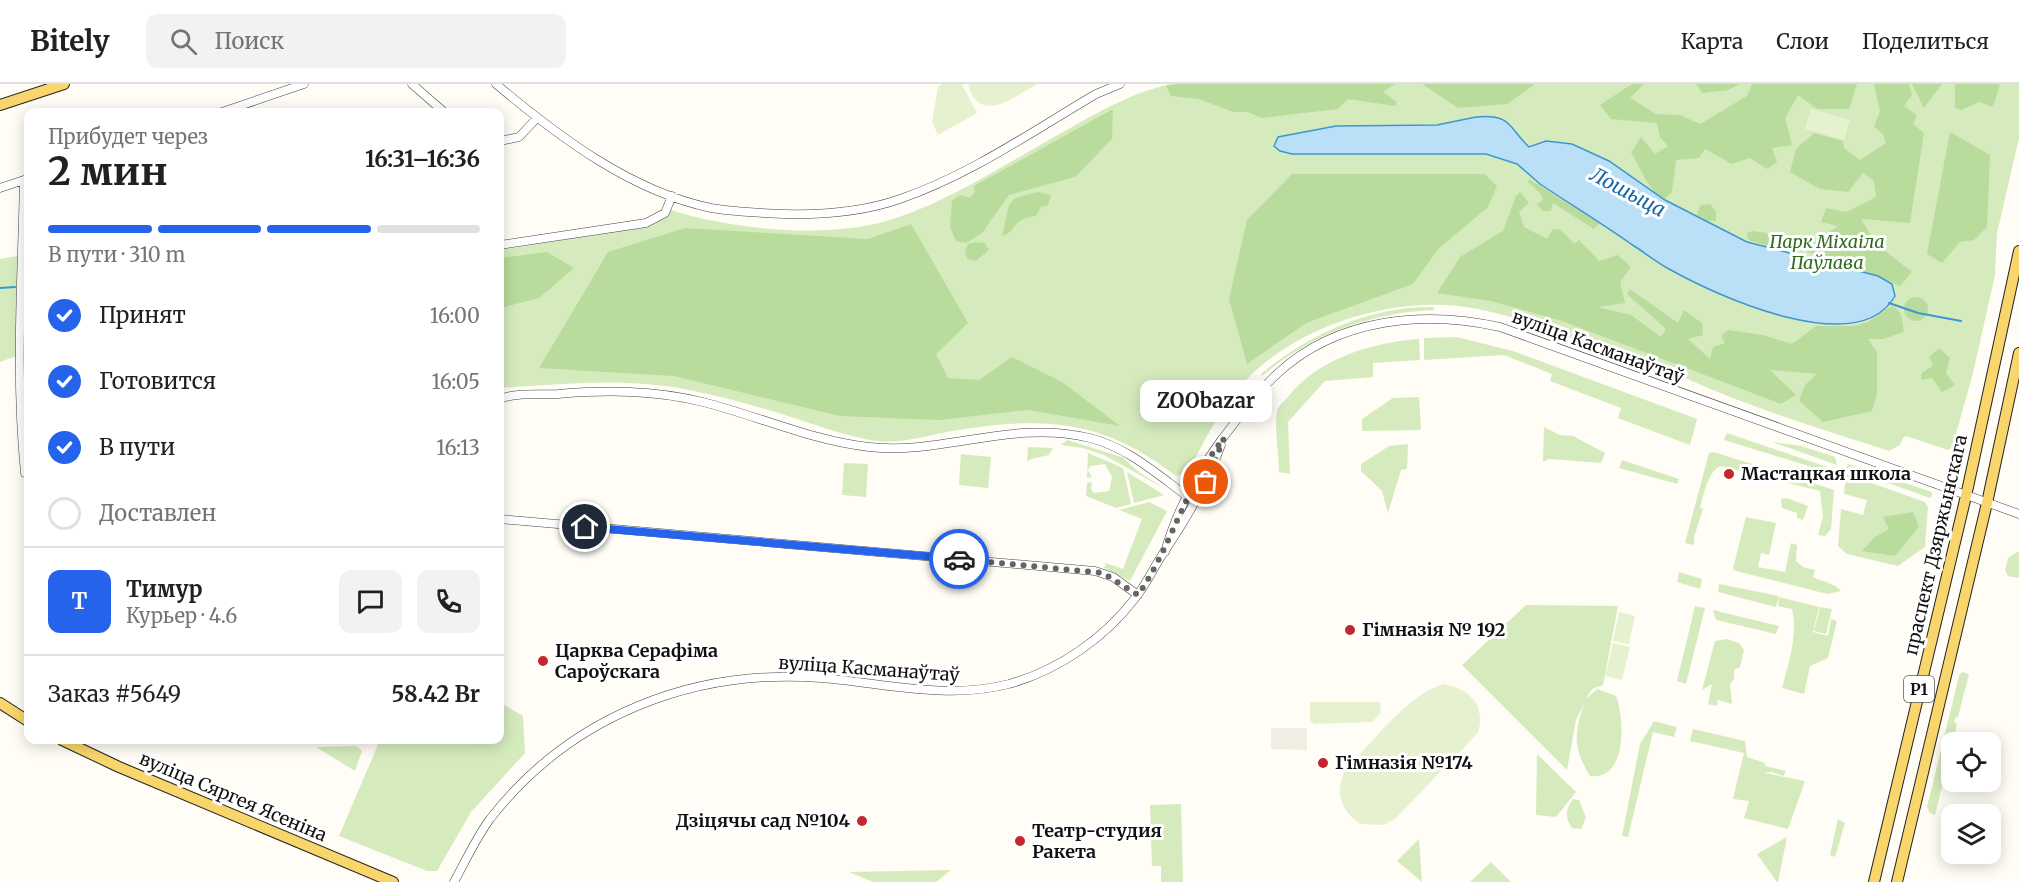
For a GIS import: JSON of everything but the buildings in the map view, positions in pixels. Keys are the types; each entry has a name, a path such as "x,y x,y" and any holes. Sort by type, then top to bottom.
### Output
{"main road":[{"path":"0,105 64,84"},
{"name":"праспект Дзяржынскага","path":"1874,882 1966,495 2019,251"},
{"name":"Р1","path":"1896,882 1987,503 2019,353"},
{"path":"0,703 24,718"},
{"name":"вуліца Сяргея Ясеніна","path":"70,744 119,767 393,882"}],"street":[{"path":"234,108 304,84"},
{"path":"412,84 439,108"},
{"path":"496,84 537,118 605,163 672,196 712,208 750,212 823,214 875,207 953,177 1096,94 1120,84"},
{"path":"504,140 519,137 537,118"},
{"path":"0,188 24,180"},
{"path":"504,243 646,223 665,213 672,196"},
{"path":"24,284 20,370 24,460"},
{"name":"вуліца Касманаўтаў","path":"1165,552 1170,532 1210,455 1249,403 1279,371 1335,338 1365,327 1421,317 1458,319 1500,327 2019,514"},
{"path":"504,399 602,391 667,395 846,443 888,448 914,448 1010,432 1067,434 1112,445 1130,455 1195,502"},
{"name":"вуліца Касманаўтаў","path":"454,882 489,820 535,770 568,744 635,707 696,686 748,678 823,678 941,691 968,691 1010,684 1043,670 1086,646 1107,630 1138,595 1178,535 1224,438"},
{"path":"504,519 1095,571 1113,577 1138,595"}],"green space":[{"path":"942,84 962,84 977,113 938,135 932,122 938,87"},
{"path":"968,84 1037,84 1008,101 989,106 980,104 973,97"},
{"name":"Парк Міхаіла Паўлава","path":"1171,84 2019,84 2019,138 1997,233 1995,275 1973,373 1952,448 1948,450 1906,436 1900,445 1889,451 1769,411 1647,364 1624,358 1533,324 1497,313 1449,305 1418,305 1355,316 1296,341 1271,358 1238,389 1214,424 1187,473 1176,476 1150,457 1124,443 1099,433 1073,427 1019,423 887,442 846,434 729,399 666,386 594,383 504,388 504,249 649,226 671,210 723,223 783,230 843,229 871,225 916,211 935,202 1107,108 1154,88"},
{"path":"1177,84 1395,84 1383,92 1397,102 1395,106 1348,99 1338,109 1262,118 1248,112 1233,112 1199,99 1171,96 1166,86"},
{"path":"1422,84 1535,84 1507,104 1458,108"},
{"path":"1632,84 1644,84 1630,98 1656,114 1680,115 1700,124 1747,96 1752,84 1857,84 1849,109 1817,109 1798,95 1785,118 1792,145 1772,148 1777,162 1767,169 1750,158 1732,164 1705,149 1699,158 1676,160 1672,192 1664,200 1649,185 1631,153 1641,137 1655,154 1668,146 1660,137 1657,123 1611,119 1600,105"},
{"path":"1696,84 1740,84 1728,90 1702,93"},
{"path":"1874,84 1909,84 1912,95 1904,106 1917,115 1913,124 1924,133 1910,223 1861,219 1876,244 1912,272 1900,286 1826,260 1804,249 1838,226 1821,222 1826,208 1846,212 1876,197 1874,181 1863,173 1848,192 1820,189 1790,172 1796,149 1814,133 1843,141 1844,148 1860,160 1886,143 1883,134 1874,127 1880,111"},
{"path":"1912,84 1942,84 1924,108"},
{"path":"1955,84 2000,84 1993,107 1979,102 1961,110 1955,108"},
{"path":"1113,109 1112,139 1075,177 1009,195 982,233 966,243 956,241 950,227 952,201 960,195 970,198 975,192 974,186"},
{"path":"1811,109 1850,120 1844,140 1805,129"},
{"path":"1950,132 1990,155 1987,227 1974,240 1960,242 1942,263 1927,254"},
{"path":"1292,174 1485,174 1497,186 1488,207 1439,248 1413,284 1306,323 1247,364 1229,299 1247,220"},
{"path":"1529,179 1599,223 1594,229 1553,203 1551,211 1542,211 1537,204 1543,200 1541,194 1528,182"},
{"path":"1037,192 1051,195 1048,205 1041,207 1036,216 1022,220 1010,232 1002,236 1009,205 1015,198"},
{"path":"1520,192 1529,203 1519,212 1524,227 1547,239 1553,229 1561,230 1574,244 1579,240 1599,261 1618,255 1631,267 1620,282 1625,303 1597,307 1631,315 1661,337 1666,329 1627,294 1630,289 1678,323 1684,310 1702,323 1703,335 1688,339 1710,359 1713,347 1725,343 1721,335 1728,330 1763,335 1792,344 1816,326 1853,326 1868,322 1892,306 1896,308 1901,317 1904,332 1883,339 1868,339 1877,352 1877,394 1872,411 1823,422 1799,401 1805,385 1817,374 1770,370 1796,395 1781,404 1562,321 1491,301 1437,293 1460,257 1503,231 1516,196"},
{"path":"1710,204 1716,211 1716,221 1708,221 1697,215 1700,205"},
{"path":"911,224 968,323 936,354 948,378 979,380 1012,357 1062,382 1120,426 1028,410 939,420 840,416 674,376 539,368 608,252 685,228 868,239"},
{"path":"1752,231 1766,233 1771,239 1768,246 1748,240 1747,233"},
{"path":"985,243 989,250 976,261 967,259 965,251 968,244"},
{"path":"547,252 574,268 539,298 504,307 504,257"},
{"path":"24,255 24,358 13,357 0,362 0,259"},
{"path":"1916,297 1921,298 1927,304 1927,314 1921,320 1916,321 1911,320 1905,314 1904,309 1905,304 1911,298"},
{"path":"1434,307 1434,310 1387,316 1342,328 1301,348 1262,376 1261,374 1299,347 1342,325 1387,311"},
{"path":"1457,337 1513,351 1697,419 1690,445 1618,418 1621,408 1550,381 1552,374 1504,355 1424,360 1424,338"},
{"path":"1419,339 1420,360 1373,363 1373,377 1325,381 1288,422 1290,474 1279,472 1277,411 1300,384 1314,372 1347,355 1383,344"},
{"path":"1939,348 1950,358 1946,373 1955,385 1942,392 1932,378 1922,380 1921,374 1933,365 1929,357"},
{"path":"1419,397 1421,430 1362,431 1362,419 1393,398"},
{"path":"1544,427 1560,435 1573,436 1605,453 1601,463 1549,459 1543,462"},
{"path":"1727,433 1836,470 1833,479 1829,481 1826,478 1828,472 1724,440"},
{"path":"1067,440 1122,457 1139,472 1165,489 1104,455 1083,448 1061,445"},
{"path":"1772,442 1801,446 1835,457 1837,465"},
{"path":"1408,444 1407,469 1401,470 1388,513 1382,491 1361,471 1361,464 1389,446"},
{"path":"1028,447 1053,448 1049,455 1027,462"},
{"path":"1714,452 1834,490 1831,529 1825,536 1818,535 1823,517 1820,491 1721,466 1713,472 1705,489 1700,508 1703,509 1694,537 1694,545 1685,543 1709,453"},
{"path":"1088,453 1123,468 1131,504 1116,508 1086,496 1087,483 1092,482 1091,489 1094,493 1109,491 1112,477 1105,464 1090,466 1088,471 1092,477 1087,478"},
{"path":"961,454 991,457 988,488 959,485"},
{"path":"1622,460 1679,479 1677,484 1619,468"},
{"path":"844,463 868,464 866,497 842,495"},
{"path":"1848,464 1932,492 1932,496 1930,498 1846,468"},
{"path":"1127,472 1164,495 1134,503"},
{"path":"1846,474 1925,502 1928,507 1925,547 1898,566 1847,554 1838,546 1841,509 1863,515 1867,500 1844,494"},
{"path":"1787,498 1808,506 1803,520 1797,518 1797,513 1782,508 1781,499"},
{"path":"1149,502 1167,511 1130,581 1104,568 1106,563 1123,569 1142,519 1119,510"},
{"path":"1913,512 1919,527 1895,556 1862,551 1875,537 1889,529 1883,517"},
{"path":"1746,517 1776,523 1769,555 1761,553 1758,567 1785,572 1791,543 1797,545 1796,561 1803,567 1815,570 1813,577 1841,591 1827,594 1733,569"},
{"path":"2019,551 2019,578 2008,576 2005,570 2008,558"},
{"path":"1679,572 1702,579 1700,589 1677,582"},
{"path":"1719,584 1779,596 1776,607 1718,592"},
{"path":"1779,597 1819,607 1813,632 1828,636 1831,619 1837,621 1828,658 1810,666 1804,694 1782,688 1792,648 1794,619 1792,609 1778,606"},
{"path":"1526,605 1618,606 1603,685 1592,689 1585,700 1597,689 1616,696 1619,706 1621,733 1617,759 1611,769 1602,775 1590,776 1580,757 1577,733 1584,704 1576,720 1567,770 1462,665"},
{"path":"1695,606 1705,608 1686,684 1677,681"},
{"path":"1820,607 1832,609 1826,634 1814,631"},
{"path":"1713,610 1779,626 1776,634 1716,620"},
{"path":"1619,612 1635,616 1629,644 1613,641"},
{"path":"1726,639 1739,643 1744,650 1740,667 1734,670 1734,679 1730,685 1732,704 1718,700 1717,706 1708,704 1712,684 1702,690 1715,641"},
{"path":"1613,643 1630,647 1622,680 1605,676"},
{"path":"1962,672 1969,674 1958,717 1954,722 1957,724 1955,732 1945,732 1959,676"},
{"path":"1444,684 1461,690 1474,700 1480,714 1478,733 1396,818 1384,825 1360,824 1348,812 1341,799 1340,785 1346,769 1404,708 1431,689"},
{"path":"1310,702 1380,702 1381,713 1372,722 1314,724 1310,720"},
{"path":"504,705 523,716 525,753 471,812 437,871 427,871 339,836 378,744 504,744"},
{"path":"1654,721 1677,727 1674,737 1653,732 1628,837 1622,836 1640,744"},
{"path":"1693,729 1745,741 1747,757 1765,763 1765,766 1786,771 1783,776 1772,772 1764,773 1805,781 1788,829 1744,818 1749,801 1733,799 1744,753 1690,741"},
{"path":"357,746 362,751 355,771 316,747"},
{"path":"1941,750 1941,790 1935,815 1930,813 1927,807"},
{"path":"1537,754 1576,792 1556,817 1536,815"},
{"path":"1573,799 1579,800 1586,818 1581,829 1572,828 1567,817 1568,807"},
{"path":"1181,804 1183,882 1161,882 1161,866 1152,866 1150,805"},
{"path":"1838,819 1845,823 1835,857 1830,855"},
{"path":"1787,837 1778,882 1777,882 1757,854"},
{"path":"1419,839 1422,882 1397,861"},
{"path":"1491,862 1511,882 1470,882"},
{"path":"951,870 936,882 873,882 849,872"}],"shaded area":[{"path":"1271,728 1307,728 1307,750 1271,749"}],"water":[{"path":"1476,117 1503,120 1529,147 1546,141 1572,144 1609,161 1665,200 1747,242 1878,276 1892,284 1895,296 1877,315 1851,323 1820,323 1786,317 1719,294 1669,269 1540,184 1517,164 1486,154 1292,154 1280,151 1274,146 1278,137 1336,126 1437,125"}],"waterway":[{"name":"Лошыца","path":"0,288 15,287"},
{"name":"Лошыца","path":"1889,303 1918,313 1961,321"}],"way so far":[{"path":"959,559 1103,573 1113,577 1138,595 1165,552 1170,532 1210,455 1224,438 1206,482"}],"place":[{"name":"Мастацкая школа","path":"1729,474"},
{"name":"ZOObazar","path":"1206,482"},
{"name":"Гімназія № 192","path":"1350,630"},
{"name":"Царква Серафіма Сароўскага","path":"543,661"},
{"name":"Гімназія №174","path":"1323,763"},
{"name":"Дзіцячы сад №104","path":"862,821"},
{"name":"Театр-студия Ракета","path":"1020,841"}],"route":[{"path":"585,527 959,559"}]}
